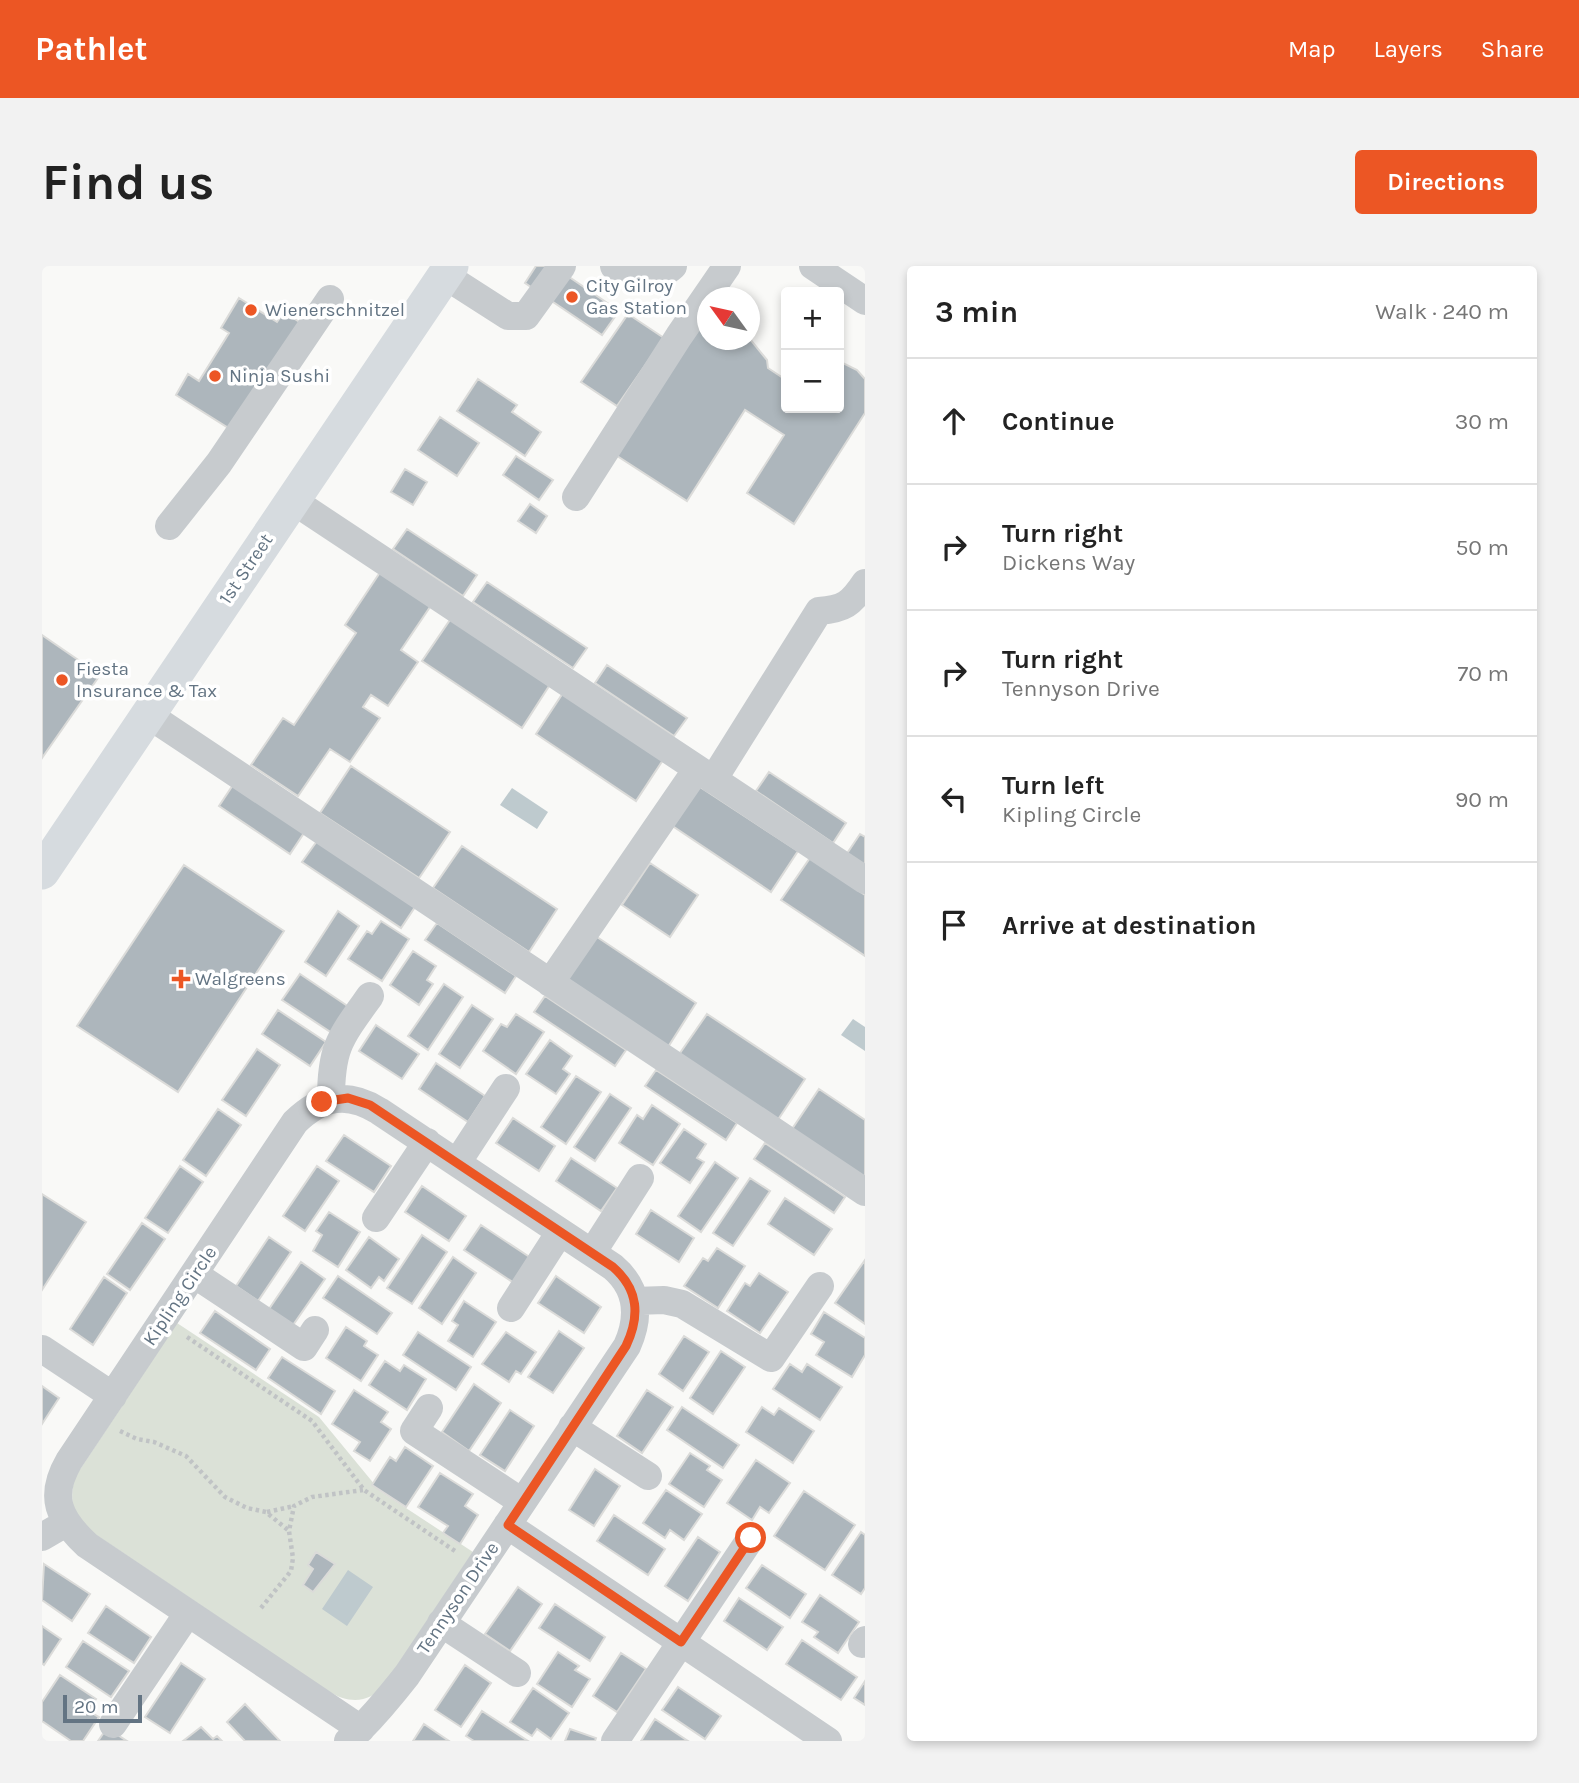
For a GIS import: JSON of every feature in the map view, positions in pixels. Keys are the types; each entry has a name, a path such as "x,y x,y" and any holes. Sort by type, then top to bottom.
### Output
{"main road":[{"name":"1st Street","path":"42,872 447,271"}],"street":[{"path":"447,271 509,316 526,316 562,266"},
{"path":"614,266 640,277 667,272 673,266"},
{"path":"576,497 727,266"},
{"path":"813,266 865,301"},
{"path":"169,526 219,463 330,299"},
{"path":"292,500 865,880"},
{"path":"550,983 705,774 819,611 835,610 847,605 865,583"},
{"path":"147,714 865,1192"},
{"path":"370,996 336,1046 331,1074 331,1099 348,1098 370,1105 426,1142 623,1276 631,1287 635,1301 664,1300 682,1304 771,1358 820,1286"},
{"path":"457,1163 506,1088"},
{"name":"Kipling Circle","path":"331,1099 309,1108 295,1122 60,1476 54,1530 87,1545 188,1613 354,1735"},
{"path":"377,1219 426,1142"},
{"path":"592,1253 640,1178"},
{"path":"510,1307 561,1232"},
{"path":"194,1274 304,1347 315,1330"},
{"name":"Tennyson Drive","path":"354,1735 401,1682 626,1346 635,1329 635,1301"},
{"path":"42,1349 113,1396"},
{"path":"429,1408 414,1431 681,1642 828,1741"},
{"path":"572,1427 648,1476"},
{"path":"615,1741 751,1538"},
{"path":"113,1724 188,1613"},
{"path":"442,1623 517,1673"}],"path":[{"path":"187,1337 312,1421 364,1490 455,1551"},
{"path":"116,1428 137,1439 154,1441 172,1449 198,1466 225,1497 247,1508 266,1512 294,1506 312,1497 364,1490"},
{"path":"261,1608 291,1571 293,1558 289,1531 294,1506"},
{"path":"266,1512 289,1531"}],"shaded area":[{"path":"512,788 548,812 537,829 500,805"},
{"path":"853,1019 865,1027 865,1051 841,1035"},
{"path":"177,1323 319,1417 380,1491 473,1552 385,1684 372,1695 351,1700 328,1691 89,1530 73,1506 75,1477"},
{"path":"348,1570 373,1587 347,1626 322,1609"}],"building":[{"path":"536,266 553,266 619,311 602,335 525,283"},
{"path":"239,298 277,322 284,312 304,325 238,434 176,395 188,374 199,381 229,333 221,328"},
{"path":"628,314 664,338 617,406 581,382"},
{"path":"697,326 697,350 759,350 767,360 768,368 781,377 781,413 844,413 844,364 857,370 865,379 865,413 794,524 747,493 784,435 745,410 687,501 611,452"},
{"path":"478,379 517,405 512,412 541,432 525,456 457,411"},
{"path":"440,417 479,443 457,476 418,450"},
{"path":"516,456 553,480 539,500 503,475"},
{"path":"405,469 427,482 413,505 391,492"},
{"path":"530,504 547,516 536,533 518,521"},
{"path":"407,529 477,575 463,596 393,549"},
{"path":"381,571 432,604 401,650 418,662 388,706 371,695 363,707 380,718 350,762 330,749 298,796 251,765 283,718 294,725 356,633 345,625"},
{"path":"487,582 587,648 573,668 473,602"},
{"path":"452,617 551,683 522,728 422,661"},
{"path":"42,635 100,675 42,758"},
{"path":"607,665 687,718 674,736 595,683"},
{"path":"563,693 663,760 636,801 536,734"},
{"path":"351,766 450,832 419,878 320,813"},
{"path":"769,772 846,823 833,843 756,791"},
{"path":"233,785 304,833 290,854 219,806"},
{"path":"697,785 798,851 771,892 671,825"},
{"path":"860,834 865,837 865,868 846,855"},
{"path":"317,841 415,907 401,928 302,862"},
{"path":"462,846 557,909 529,952 433,888"},
{"path":"810,858 865,895 865,956 781,900"},
{"path":"650,863 698,895 670,937 622,905"},
{"name":"Walgreens","path":"184,865 284,931 178,1092 77,1026"},
{"path":"338,911 359,926 326,976 305,962"},
{"path":"381,921 409,939 382,981 348,959 367,931 372,934"},
{"path":"437,923 516,976 505,993 425,940"},
{"path":"594,935 696,1003 668,1047 565,979"},
{"path":"413,951 436,966 427,980 433,984 419,1005 390,985"},
{"path":"300,974 349,1007 332,1033 282,1000"},
{"path":"444,984 463,997 428,1050 408,1036"},
{"path":"545,996 626,1050 615,1066 534,1012"},
{"path":"472,1005 493,1019 460,1068 439,1054"},
{"path":"278,1010 326,1042 310,1066 262,1034"},
{"path":"516,1014 544,1032 516,1074 483,1051 501,1024 507,1027"},
{"path":"707,1014 805,1079 777,1121 678,1056"},
{"path":"376,1025 419,1054 402,1079 359,1051"},
{"path":"550,1040 572,1056 563,1069 570,1074 556,1094 526,1074"},
{"path":"257,1049 280,1065 246,1116 222,1100"},
{"path":"436,1063 485,1096 468,1122 419,1089"},
{"path":"656,1070 737,1123 726,1140 645,1086"},
{"path":"576,1076 601,1092 566,1144 541,1127"},
{"path":"819,1089 865,1120 865,1181 790,1132"},
{"path":"610,1094 631,1108 595,1161 574,1147"},
{"path":"652,1105 680,1124 653,1165 619,1143 637,1115 643,1119"},
{"path":"218,1109 241,1125 206,1176 183,1160"},
{"path":"513,1118 555,1146 539,1171 496,1143"},
{"path":"684,1129 706,1144 697,1158 704,1162 690,1183 660,1163"},
{"path":"344,1135 391,1166 374,1192 326,1161"},
{"path":"765,1143 845,1197 834,1213 754,1159"},
{"path":"571,1158 617,1188 601,1211 556,1181"},
{"path":"715,1162 738,1178 701,1232 678,1216"},
{"path":"180,1166 203,1182 168,1233 145,1218"},
{"path":"317,1166 339,1181 305,1231 283,1216"},
{"path":"750,1178 770,1191 733,1246 713,1233"},
{"path":"422,1186 466,1216 449,1241 405,1212"},
{"path":"42,1194 86,1222 42,1290"},
{"path":"785,1198 832,1229 814,1255 768,1224"},
{"path":"651,1210 694,1238 679,1262 636,1234"},
{"path":"329,1212 360,1232 338,1267 313,1251 322,1235 316,1231"},
{"path":"142,1223 165,1239 130,1290 107,1274"},
{"path":"481,1225 531,1258 514,1283 464,1250"},
{"path":"422,1235 447,1252 412,1304 387,1288"},
{"path":"269,1237 291,1252 258,1301 236,1286"},
{"path":"369,1237 399,1259 384,1281 379,1277 371,1288 346,1270"},
{"path":"717,1248 745,1266 718,1308 684,1286 703,1258 708,1261"},
{"path":"453,1257 476,1273 442,1324 419,1308"},
{"path":"865,1260 865,1324 835,1303"},
{"path":"301,1262 325,1279 293,1325 269,1309"},
{"path":"759,1273 788,1292 760,1333 727,1311 745,1283 750,1286"},
{"path":"338,1276 392,1313 377,1334 323,1298"},
{"path":"556,1276 601,1307 584,1333 538,1303"},
{"path":"104,1277 127,1293 93,1345 70,1329"},
{"path":"464,1301 496,1322 473,1357 448,1341 458,1325 452,1321"},
{"path":"215,1311 270,1349 256,1370 200,1333"},
{"path":"824,1312 865,1338 865,1355 852,1377 816,1355 824,1342 811,1334"},
{"path":"346,1327 367,1341 364,1346 378,1355 361,1381 326,1358"},
{"path":"559,1331 584,1348 553,1393 528,1377"},
{"path":"418,1332 471,1367 456,1390 403,1355"},
{"path":"506,1332 536,1352 521,1374 516,1371 509,1382 482,1364"},
{"path":"684,1336 709,1352 683,1391 659,1374"},
{"path":"721,1351 745,1367 713,1414 690,1398"},
{"path":"282,1357 335,1391 321,1414 268,1378"},
{"path":"385,1361 400,1371 404,1365 426,1379 407,1410 369,1385"},
{"path":"790,1364 802,1372 807,1364 842,1387 820,1420 773,1389"},
{"path":"474,1384 501,1403 469,1451 442,1432"},
{"path":"42,1386 59,1398 42,1424"},
{"path":"354,1390 388,1412 381,1422 391,1429 370,1461 354,1451 360,1442 332,1424"},
{"path":"647,1390 673,1407 642,1453 617,1436"},
{"path":"682,1407 739,1445 723,1468 667,1430"},
{"path":"762,1407 774,1415 779,1408 814,1431 793,1463 746,1432"},
{"path":"510,1410 534,1426 505,1471 480,1455"},
{"path":"405,1447 433,1466 406,1507 372,1485 390,1457 396,1461"},
{"path":"690,1453 710,1466 707,1470 722,1480 704,1507 669,1484"},
{"path":"756,1460 790,1483 769,1513 760,1507 752,1520 727,1503"},
{"path":"595,1469 620,1486 594,1526 569,1510"},
{"path":"440,1473 473,1494 465,1506 478,1515 460,1544 443,1533 448,1526 418,1507"},
{"path":"666,1490 702,1514 684,1540 670,1530 665,1538 643,1523"},
{"path":"804,1491 855,1525 825,1570 774,1536"},
{"path":"614,1515 665,1549 648,1575 597,1541"},
{"path":"861,1532 865,1535 865,1588 861,1594 832,1575"},
{"path":"698,1537 720,1552 688,1601 665,1586"},
{"path":"316,1552 335,1564 313,1592 303,1585 313,1569 308,1565"},
{"path":"44,1564 90,1594 72,1621 42,1600"},
{"path":"762,1565 806,1594 790,1618 746,1588"},
{"path":"518,1587 542,1604 510,1651 485,1634"},
{"path":"820,1595 859,1622 838,1653 814,1637 818,1632 802,1622"},
{"path":"739,1598 783,1627 767,1650 724,1621"},
{"path":"555,1604 605,1637 590,1661 539,1628"},
{"path":"106,1606 151,1637 134,1663 88,1633"},
{"path":"42,1626 61,1639 44,1665 42,1663"},
{"path":"802,1640 857,1677 841,1700 786,1664"},
{"path":"83,1641 129,1671 111,1697 66,1667"},
{"path":"558,1652 579,1666 575,1670 590,1679 572,1707 537,1684"},
{"path":"621,1653 646,1669 617,1712 593,1696"},
{"path":"181,1663 205,1679 170,1733 145,1717"},
{"path":"465,1665 491,1683 461,1727 435,1710"},
{"path":"60,1675 96,1699 88,1711 99,1717 83,1741 71,1741 42,1721 42,1702"},
{"path":"865,1681 865,1705 854,1698"},
{"path":"678,1687 721,1716 705,1739 662,1710"},
{"path":"533,1688 569,1713 551,1739 537,1729 532,1736 510,1722"},
{"path":"245,1704 280,1741 245,1741 227,1722"},
{"path":"482,1711 528,1741 474,1741 466,1736"},
{"path":"655,1719 688,1741 641,1741"},
{"path":"424,1724 449,1741 413,1741"},
{"path":"201,1727 213,1739 217,1736 222,1741 183,1741"},
{"path":"107,1728 127,1741 98,1741"},
{"path":"570,1729 596,1738 595,1741 565,1741"}],"place":[{"name":"City Gilroy Gas Station","path":"572,297"},
{"name":"Wienerschnitzel","path":"251,310"},
{"name":"Ninja Sushi","path":"215,376"},
{"name":"Fiesta Insurance & Tax","path":"62,680"},
{"name":"Walgreens","path":"181,979"}],"route":[{"path":"322,1102 348,1098 370,1105 613,1267 631,1287 635,1301 635,1329 508,1525 681,1642 751,1538"}]}
